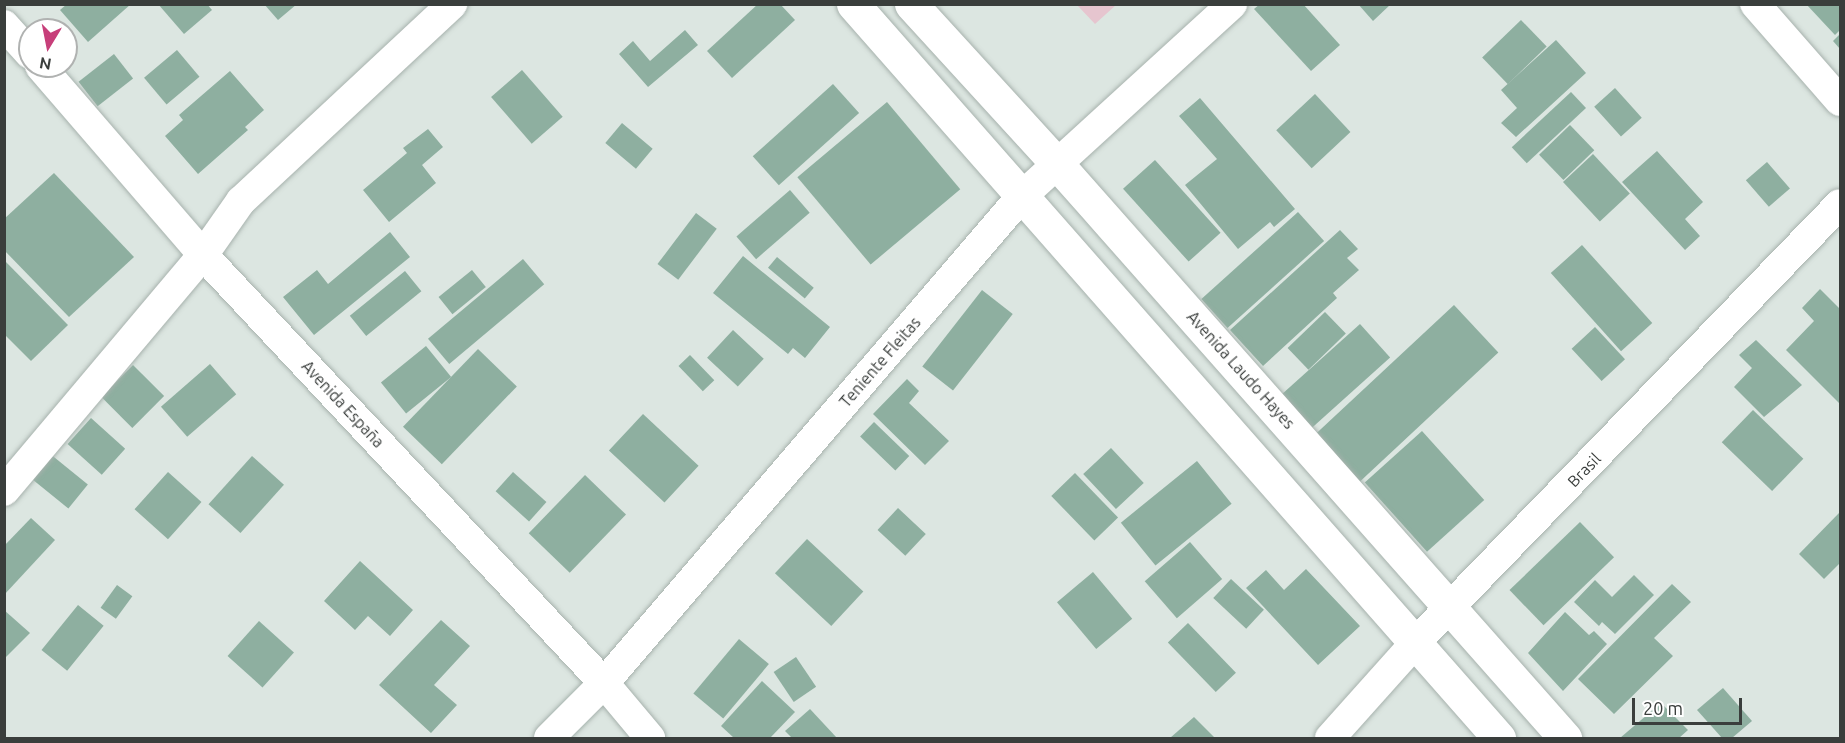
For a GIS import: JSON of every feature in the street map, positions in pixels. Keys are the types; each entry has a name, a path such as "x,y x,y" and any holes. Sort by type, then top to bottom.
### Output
{"street":[{"path":"4,491 203,255 241,201 452,4"},
{"path":"853,4 1499,738"},
{"name":"Avenida Laudo Hayes","path":"911,4 1059,166 1452,607 1565,738"},
{"name":"Teniente Fleitas","path":"549,738 604,683 1021,197 1059,166 1232,4"},
{"path":"1755,4 1840,100"},
{"path":"4,25 18,41"},
{"name":"Avenida España","path":"50,78 203,255 604,683 650,738"},
{"name":"Brasil","path":"1330,738 1414,644 1840,204"}],"shaded area":[{"path":"1077,5 1116,5 1095,24"}],"building":[{"path":"67,4 131,4 88,42 78,31 78,18 67,18 60,10"},
{"path":"158,4 207,4 212,10 184,34"},
{"path":"264,4 297,4 278,20"},
{"path":"758,4 780,4 795,20 732,78 707,51"},
{"path":"1260,4 1303,4 1340,45 1311,71 1254,9"},
{"path":"1358,4 1391,4 1373,21"},
{"path":"1806,4 1840,4 1840,30 1835,35"},
{"path":"1521,20 1547,47 1508,84 1482,58"},
{"path":"685,30 698,45 648,87 619,54 633,41 650,61"},
{"path":"1840,34 1840,49 1833,41"},
{"path":"1556,40 1586,73 1516,137 1501,123 1517,108 1501,90"},
{"path":"177,50 199,77 167,104 144,78"},
{"path":"114,54 133,78 98,106 79,82"},
{"path":"522,70 563,117 532,144 491,97"},
{"path":"230,71 264,110 245,127 248,130 198,174 165,136 183,120 179,115"},
{"path":"833,84 859,113 779,185 753,156"},
{"path":"1615,88 1642,118 1621,136 1594,107"},
{"path":"1571,92 1586,108 1527,163 1512,147"},
{"path":"1315,94 1350,132 1312,168 1276,130"},
{"path":"1200,98 1295,209 1274,227 1270,222 1238,249 1185,185 1217,159 1179,116"},
{"path":"887,102 960,189 871,265 797,177"},
{"path":"622,123 653,149 636,169 605,143"},
{"path":"1570,125 1594,150 1563,180 1539,155"},
{"path":"428,129 443,147 422,165 436,183 389,222 363,190 407,153 403,148"},
{"path":"1657,151 1703,202 1685,219 1700,236 1685,250 1622,182"},
{"path":"1593,154 1630,193 1600,221 1563,182"},
{"path":"1155,160 1221,233 1189,262 1123,189"},
{"path":"1767,162 1790,188 1769,207 1746,180"},
{"path":"54,173 134,257 69,317 4,250 4,219"},
{"path":"790,190 810,213 756,259 736,237"},
{"path":"1298,212 1324,241 1227,328 1201,299"},
{"path":"696,213 717,229 678,280 657,264"},
{"path":"1340,230 1358,249 1347,258 1359,270 1333,293 1337,298 1263,366 1230,330"},
{"path":"390,232 410,257 314,335 283,297 317,270 328,284"},
{"path":"1582,245 1652,323 1621,351 1551,273"},
{"path":"743,256 830,327 805,358 793,348 788,354 713,293"},
{"path":"777,257 814,288 805,299 768,268"},
{"path":"523,259 544,284 449,364 428,339"},
{"path":"4,260 68,325 31,361 4,334"},
{"path":"472,270 486,287 452,314 439,297"},
{"path":"405,271 421,291 366,336 350,316"},
{"path":"1820,289 1840,309 1840,404 1786,350 1814,321 1802,308"},
{"path":"982,290 1013,314 953,390 922,366"},
{"path":"1454,305 1498,353 1359,483 1314,435"},
{"path":"1325,312 1346,334 1308,370 1288,348"},
{"path":"1360,324 1390,357 1308,431 1278,398"},
{"path":"1595,327 1625,359 1602,381 1572,349"},
{"path":"733,330 764,359 738,386 707,358"},
{"path":"1756,340 1802,385 1764,417 1734,387 1752,368 1739,355"},
{"path":"426,346 451,377 406,414 381,383"},
{"path":"478,349 517,387 442,464 403,427"},
{"path":"690,355 714,380 703,391 678,366"},
{"path":"210,364 236,394 187,437 161,407"},
{"path":"133,365 164,396 132,428 101,397"},
{"path":"907,379 919,391 909,403 949,441 925,465 873,414"},
{"path":"1753,410 1803,459 1772,491 1722,442"},
{"path":"643,414 699,466 664,502 609,451"},
{"path":"91,418 125,449 102,475 68,444"},
{"path":"874,422 909,456 895,470 860,436"},
{"path":"1422,431 1484,500 1427,552 1365,483"},
{"path":"1111,448 1144,483 1116,509 1083,474"},
{"path":"49,453 88,484 68,509 29,477"},
{"path":"252,456 284,485 240,533 209,504"},
{"path":"1197,461 1232,504 1155,565 1121,523"},
{"path":"168,472 201,502 168,539 135,509"},
{"path":"513,472 546,502 529,521 496,491"},
{"path":"1075,473 1118,518 1094,541 1051,496"},
{"path":"585,475 626,515 570,573 529,533"},
{"path":"898,508 926,534 905,556 878,530"},
{"path":"1840,512 1840,563 1824,579 1799,554"},
{"path":"31,518 55,540 4,595 4,546"},
{"path":"1580,522 1614,557 1544,625 1510,590"},
{"path":"807,539 863,592 831,626 775,573"},
{"path":"1190,542 1222,579 1177,618 1145,581"},
{"path":"360,561 413,610 390,636 368,616 355,630 324,601"},
{"path":"1306,569 1360,626 1318,665 1246,588 1266,570 1284,590"},
{"path":"1093,572 1132,619 1096,649 1057,602"},
{"path":"1634,575 1654,595 1615,634 1602,622 1599,626 1574,602 1595,580 1612,597"},
{"path":"1231,579 1264,610 1246,629 1213,598"},
{"path":"1672,584 1691,602 1654,638 1673,656 1614,714 1578,679"},
{"path":"117,585 132,596 116,619 101,608"},
{"path":"78,605 104,626 67,671 41,650"},
{"path":"4,610 30,633 4,659"},
{"path":"1565,612 1589,635 1594,631 1607,644 1563,691 1528,653"},
{"path":"441,620 470,646 434,685 457,705 431,733 379,685"},
{"path":"259,621 294,652 262,687 228,656"},
{"path":"1188,623 1236,673 1216,692 1168,642"},
{"path":"739,639 769,664 723,718 693,693"},
{"path":"796,657 816,687 794,702 774,672"},
{"path":"762,681 795,712 770,738 734,738 721,726"},
{"path":"1723,688 1752,721 1732,738 1722,738 1697,710"},
{"path":"1661,703 1688,730 1679,738 1620,738"},
{"path":"810,709 837,738 792,738 785,731"},
{"path":"1194,717 1215,738 1170,738"}]}
